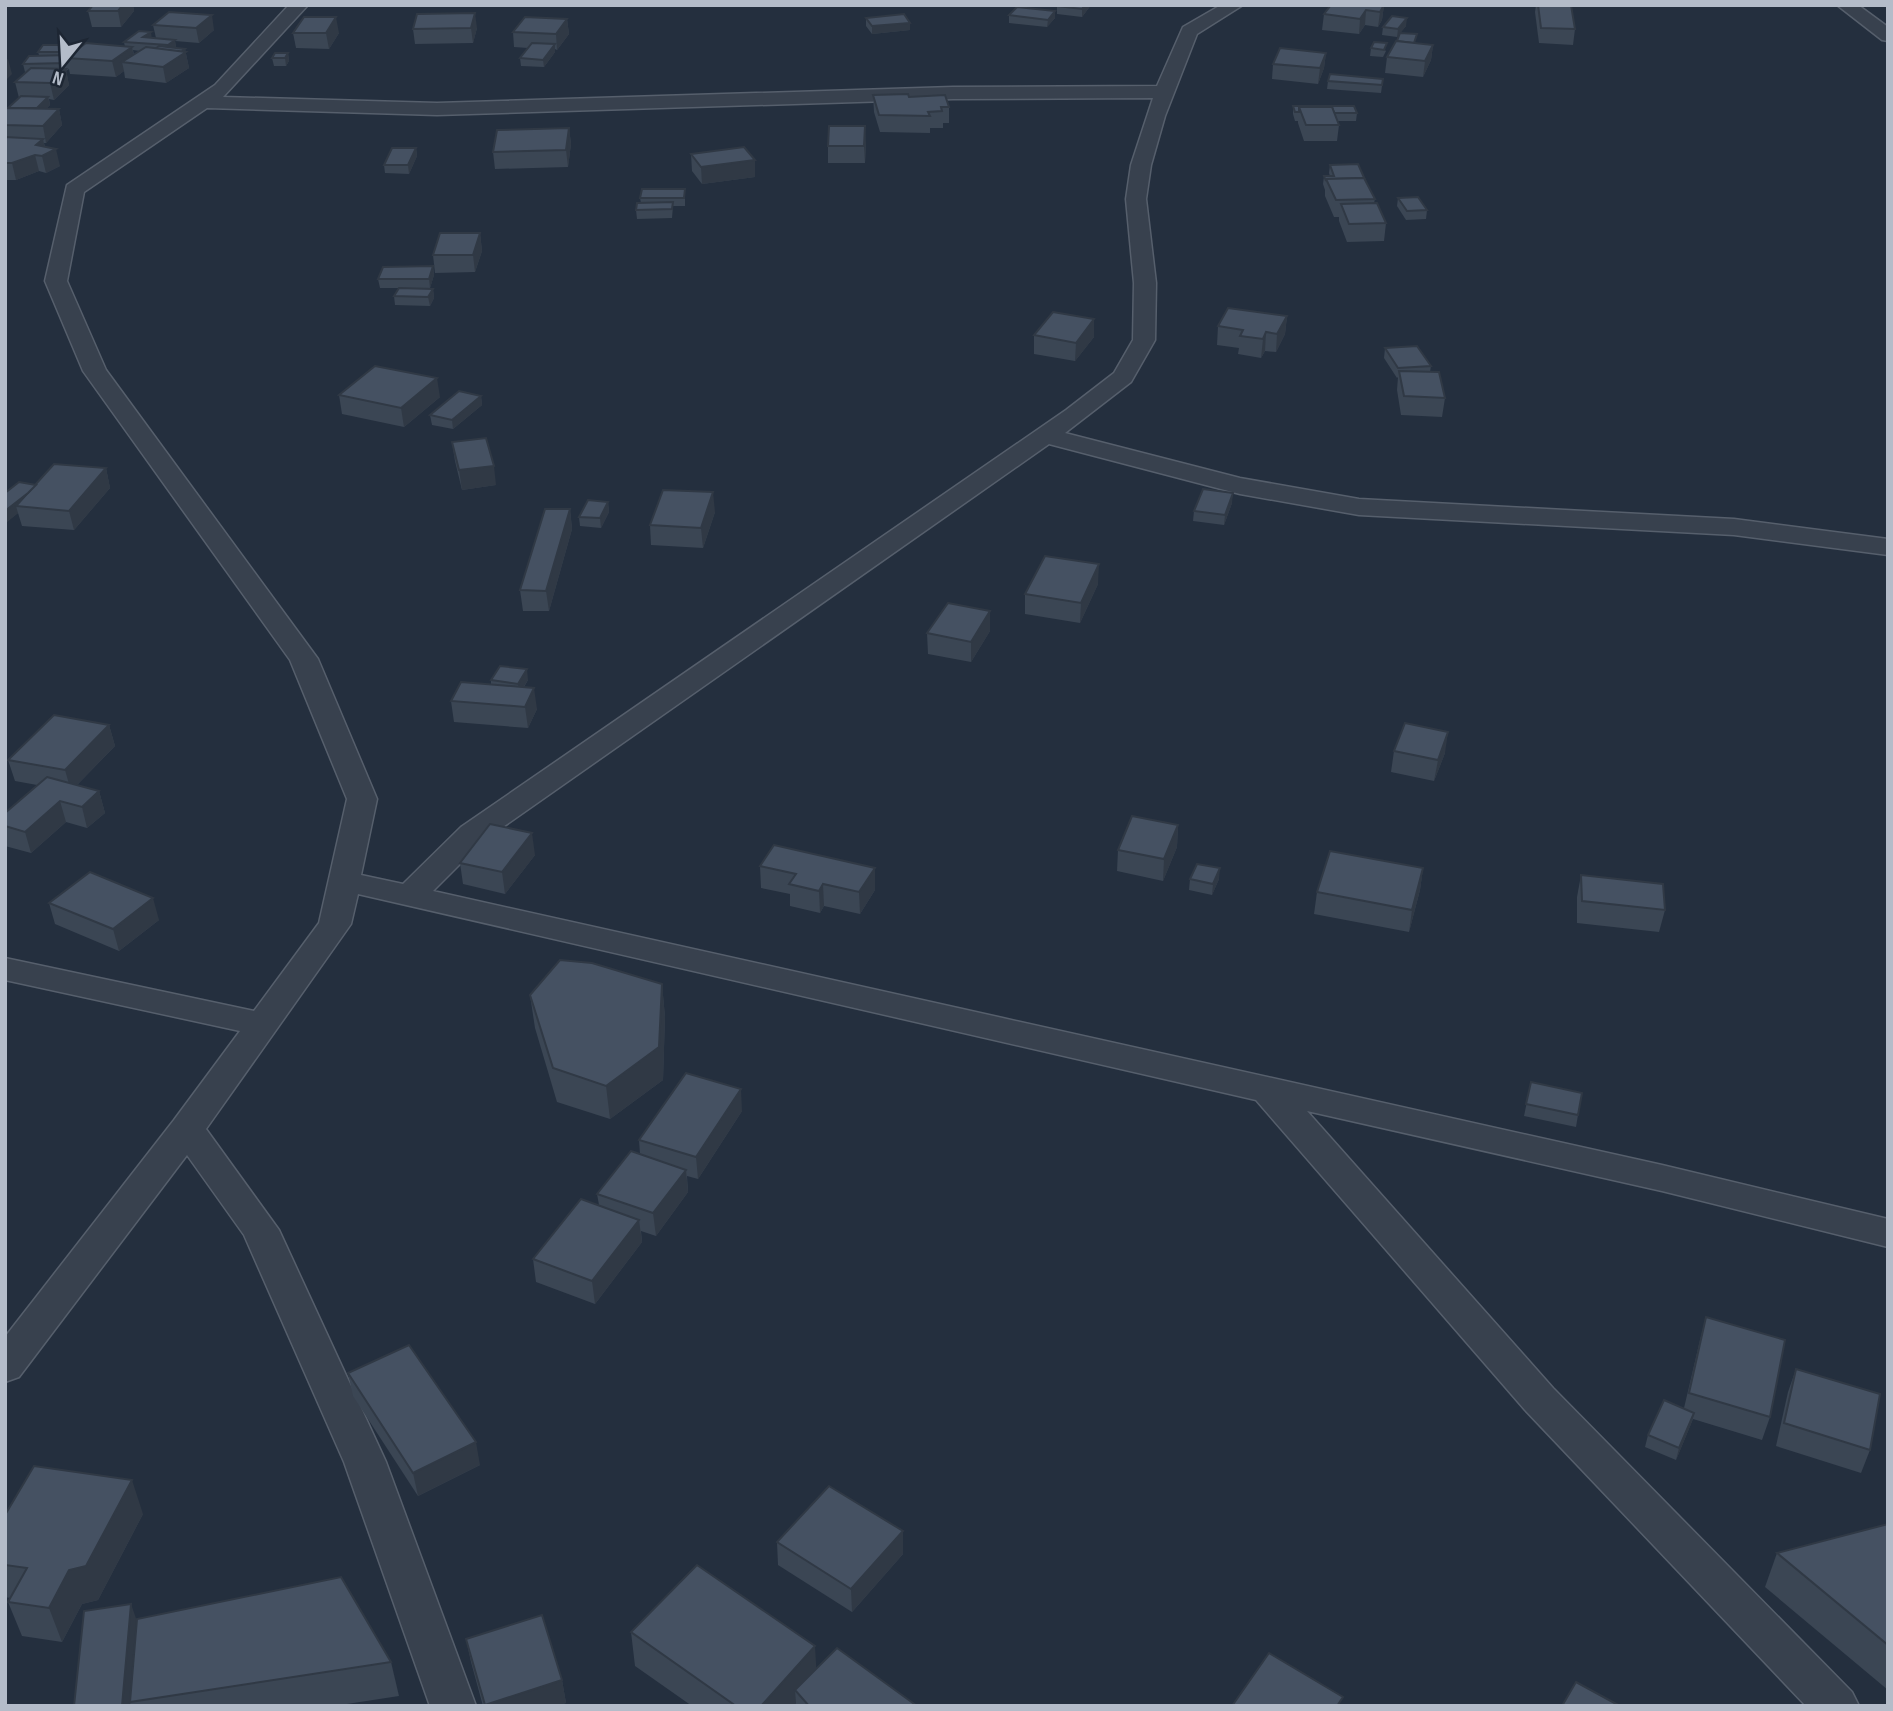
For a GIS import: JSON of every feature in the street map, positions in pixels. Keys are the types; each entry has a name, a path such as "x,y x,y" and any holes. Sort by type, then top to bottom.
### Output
{"street":[{"path":"5,1366 187,1129 335,924 362,799 304,659 95,371 56,281 74,189 222,89 299,5"},
{"path":"410,896 472,834 1045,435 1123,377 1144,340 1145,283 1136,199 1141,165 1155,116 1189,31 1234,5"},
{"path":"1846,5 1888,36"},
{"path":"202,102 437,108 953,93 1166,92"},
{"path":"1045,435 1205,479 1302,499 1359,507 1734,527 1888,547"},
{"path":"344,881 1662,1178 1888,1234"},
{"path":"5,969 263,1024"},
{"path":"1268,1090 1539,1399 1836,1706"},
{"path":"187,1129 260,1230 365,1462 453,1706"}],"building":[{"path":"93,5 123,5 118,11 88,11"},
{"path":"1058,5 1085,5 1082,9"},
{"path":"1331,5 1384,5 1380,12 1366,10 1360,19 1324,14"},
{"path":"1538,5 1571,5 1575,29 1541,28"},
{"path":"1017,7 1055,11 1048,20 1009,15"},
{"path":"169,12 212,15 196,28 153,25"},
{"path":"475,13 471,28 413,29 417,14"},
{"path":"904,14 910,23 872,26 866,18"},
{"path":"1392,16 1407,18 1398,29 1383,27"},
{"path":"304,17 336,17 326,33 293,33"},
{"path":"525,17 567,19 556,34 513,32"},
{"path":"139,31 151,32 143,37 175,40 168,45 124,42"},
{"path":"1400,33 1417,34 1414,43 1397,41"},
{"path":"1396,41 1433,45 1425,61 1387,57"},
{"path":"1374,42 1387,43 1384,50 1371,48"},
{"path":"86,43 132,47 112,61 66,58"},
{"path":"532,43 555,44 543,60 520,58"},
{"path":"43,45 74,45 69,52 38,52"},
{"path":"159,46 185,49 181,52 155,49"},
{"path":"146,47 186,52 163,67 122,62"},
{"path":"1280,48 1326,53 1320,68 1273,64"},
{"path":"275,53 288,53 285,58 272,58"},
{"path":"70,55 66,58 66,63 23,64 29,56"},
{"path":"31,68 66,69 50,83 15,82"},
{"path":"1330,74 1383,79 1382,85 1328,81"},
{"path":"908,94 909,97 945,95 949,107 941,107 942,111 928,112 930,116 879,115 873,95"},
{"path":"21,96 48,97 37,108 8,108"},
{"path":"1293,106 1354,106 1357,113 1334,113 1332,107 1299,107 1299,112 1295,112"},
{"path":"1299,107 1332,107 1339,125 1306,125"},
{"path":"7,108 59,109 43,126 5,125"},
{"path":"829,126 865,126 864,146 828,146"},
{"path":"569,128 566,150 493,152 497,130"},
{"path":"5,137 43,139 36,145 56,149 42,156 35,155 5,163"},
{"path":"744,147 755,160 701,167 691,154"},
{"path":"392,148 416,148 408,165 384,165"},
{"path":"1358,164 1366,182 1364,178 1326,181 1324,176 1334,176 1330,165"},
{"path":"1364,178 1375,199 1336,200 1326,179"},
{"path":"642,189 685,189 684,198 640,198"},
{"path":"1418,197 1427,210 1407,211 1398,198"},
{"path":"673,202 672,209 636,210 637,203"},
{"path":"1377,203 1386,223 1349,224 1341,204"},
{"path":"440,233 480,233 473,255 433,255"},
{"path":"433,266 429,279 378,279 383,267"},
{"path":"399,288 433,289 428,297 394,296"},
{"path":"1228,308 1287,316 1277,334 1266,332 1263,339 1240,336 1243,330 1218,326"},
{"path":"1053,312 1094,319 1076,343 1034,335"},
{"path":"1417,346 1431,366 1398,368 1385,348"},
{"path":"375,366 437,378 401,408 339,395"},
{"path":"1399,371 1439,372 1445,398 1404,396"},
{"path":"459,391 481,396 452,420 430,415"},
{"path":"486,438 494,466 459,470 452,442"},
{"path":"54,464 106,468 69,511 16,506"},
{"path":"19,482 36,485 5,511 5,493"},
{"path":"1203,489 1233,493 1225,515 1194,511"},
{"path":"663,490 713,492 701,528 650,525"},
{"path":"588,500 608,502 600,518 579,517"},
{"path":"545,509 570,509 546,591 520,590"},
{"path":"1045,556 1099,564 1081,603 1025,594"},
{"path":"948,603 990,611 971,642 927,633"},
{"path":"500,666 527,669 518,684 491,680"},
{"path":"461,682 534,688 525,707 451,701"},
{"path":"54,715 109,725 65,770 8,760"},
{"path":"1405,723 1448,732 1438,760 1394,751"},
{"path":"47,777 99,791 82,807 60,801 25,832 5,826 5,813"},
{"path":"1132,816 1178,825 1164,859 1118,850"},
{"path":"490,824 532,833 502,872 460,863"},
{"path":"774,845 875,868 859,892 823,884 819,891 789,884 796,874 760,866"},
{"path":"1330,851 1423,868 1412,910 1317,892"},
{"path":"1197,864 1220,868 1213,884 1190,879"},
{"path":"90,872 153,898 113,929 49,903"},
{"path":"1581,875 1663,884 1665,910 1582,901"},
{"path":"560,960 592,963 662,984 659,1047 606,1086 553,1068 530,995"},
{"path":"686,1073 741,1089 696,1157 639,1140"},
{"path":"1531,1082 1582,1093 1578,1115 1526,1104"},
{"path":"631,1151 686,1170 653,1213 597,1194"},
{"path":"581,1199 639,1220 592,1281 533,1259"},
{"path":"1706,1317 1785,1340 1770,1417 1689,1393"},
{"path":"409,1345 476,1442 413,1473 348,1373"},
{"path":"1796,1369 1880,1394 1870,1450 1784,1423"},
{"path":"1664,1400 1694,1413 1679,1448 1648,1435"},
{"path":"34,1466 132,1480 86,1566 69,1570 49,1608 8,1602 27,1568 5,1565 5,1515"},
{"path":"829,1486 903,1531 851,1589 777,1542"},
{"path":"1888,1524 1888,1645 1777,1553"},
{"path":"697,1565 815,1646 761,1706 736,1706 631,1632"},
{"path":"341,1577 391,1662 130,1702 137,1619"},
{"path":"131,1604 122,1706 74,1706 84,1611"},
{"path":"542,1615 562,1680 485,1705 466,1639"},
{"path":"837,1648 917,1706 809,1706 795,1690"},
{"path":"1269,1653 1343,1697 1337,1706 1232,1706"},
{"path":"1576,1682 1620,1706 1562,1706"}]}
